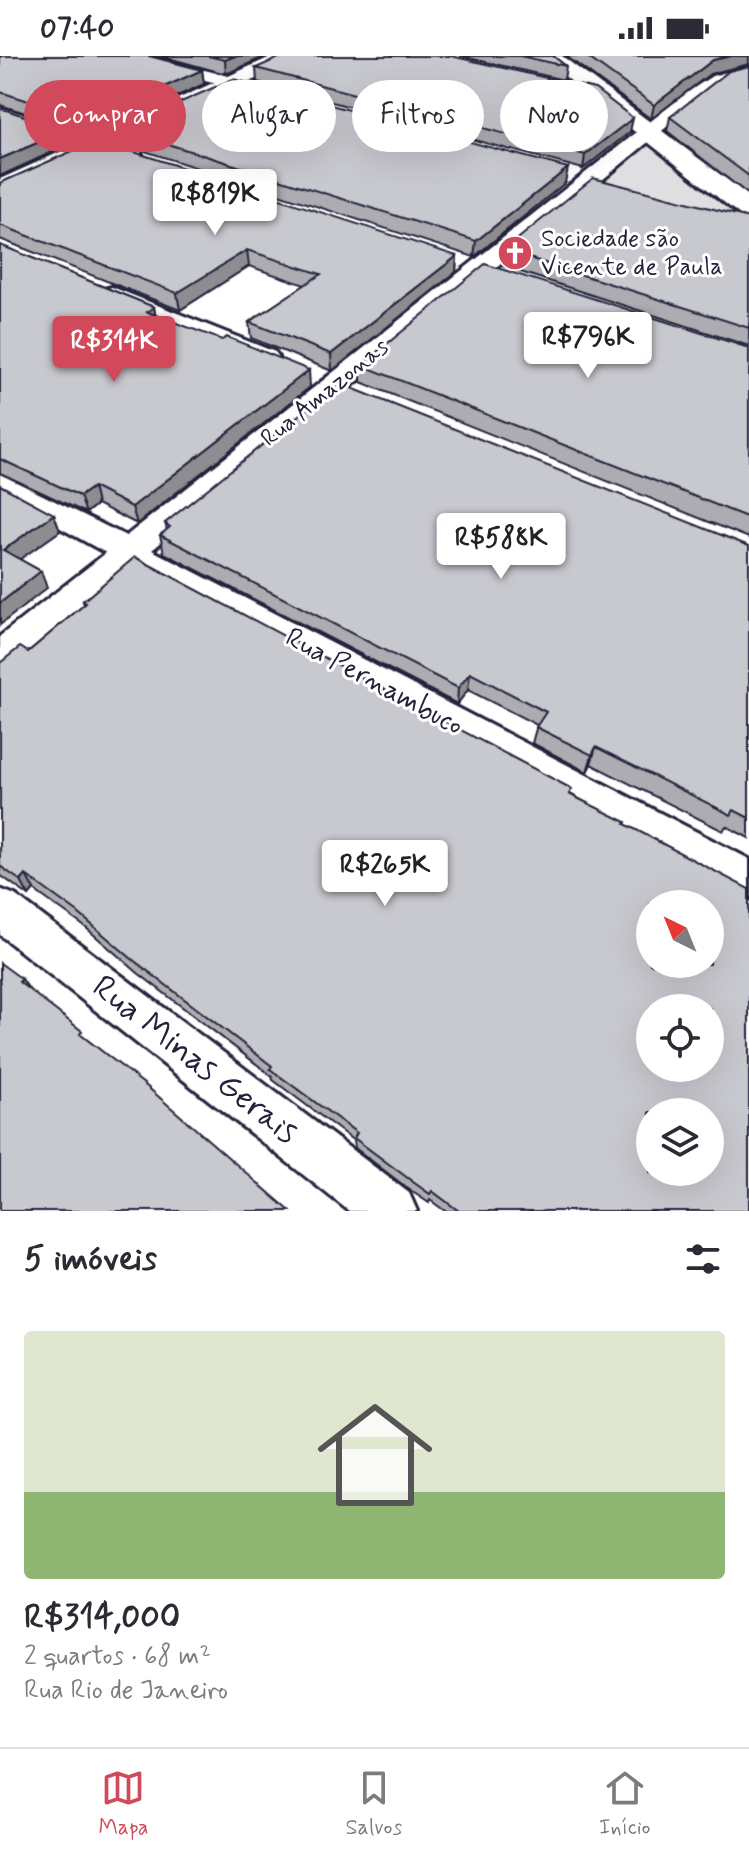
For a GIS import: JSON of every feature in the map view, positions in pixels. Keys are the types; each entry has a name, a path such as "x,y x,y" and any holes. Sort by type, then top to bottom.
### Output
{"street":[{"path":"131,56 225,80"},
{"path":"237,80 290,56"},
{"path":"549,56 579,80"},
{"name":"Rua Amazonas","path":"0,655 334,384 599,183 652,132 718,79 749,71"},
{"path":"608,102 652,132 749,224"},
{"path":"0,112 24,119"},
{"path":"0,189 80,152"},
{"path":"128,152 159,162"},
{"path":"561,173 599,183"},
{"path":"452,261 511,280"},
{"path":"87,284 364,396"},
{"name":"Rua Pernambuco","path":"0,483 749,880"},
{"name":"Rua Minas Gerais","path":"0,909 391,1211"}],"shaded area":[{"path":"652,132 749,209 749,224 591,181"}],"building":[{"path":"0,56 149,56 202,70 180,80 24,80 24,99 0,92"},
{"path":"208,56 235,56 225,60"},
{"path":"283,56 451,56 556,80 500,80 500,133 484,128 484,80 352,80 352,93 336,89 336,80 301,80 256,68"},
{"path":"520,56 553,56 566,66"},
{"path":"586,56 731,56 713,60 654,105"},
{"path":"749,66 749,176 670,117 729,71"},
{"path":"202,93 202,152 336,152 336,106 352,111 352,152 484,152 484,146 568,168 476,241 186,150 186,100"},
{"path":"608,99 633,118 608,137"},
{"path":"0,108 24,116 24,149 0,159"},
{"path":"70,152 134,152 457,256 331,354 249,322 321,274 247,250 177,293 0,225 0,183"},
{"path":"593,178 749,218 749,328 504,250"},
{"path":"0,245 154,307 147,312 222,340 227,337 309,370 132,507 93,487 80,496 0,459"},
{"path":"485,264 749,348 749,518 361,365"},
{"path":"339,383 749,546 749,818 734,810 731,815 596,747 592,755 536,727 546,712 470,673 458,688 160,535 170,527 165,523"},
{"path":"0,485 54,514 3,550 41,571 0,603"},
{"path":"135,557 572,789 569,794 749,889 749,1211 459,1211 432,1191 430,1194 354,1138 357,1133 270,1069 272,1066 132,959 77,912 26,875 21,881 0,866 0,663 20,647 28,652 86,603 83,601"},
{"path":"0,963 22,979 19,982 82,1031 80,1034 144,1084 290,1211 0,1211"}],"place":[{"name":"Sociedade são Vicente de Paula","path":"515,253"}]}
